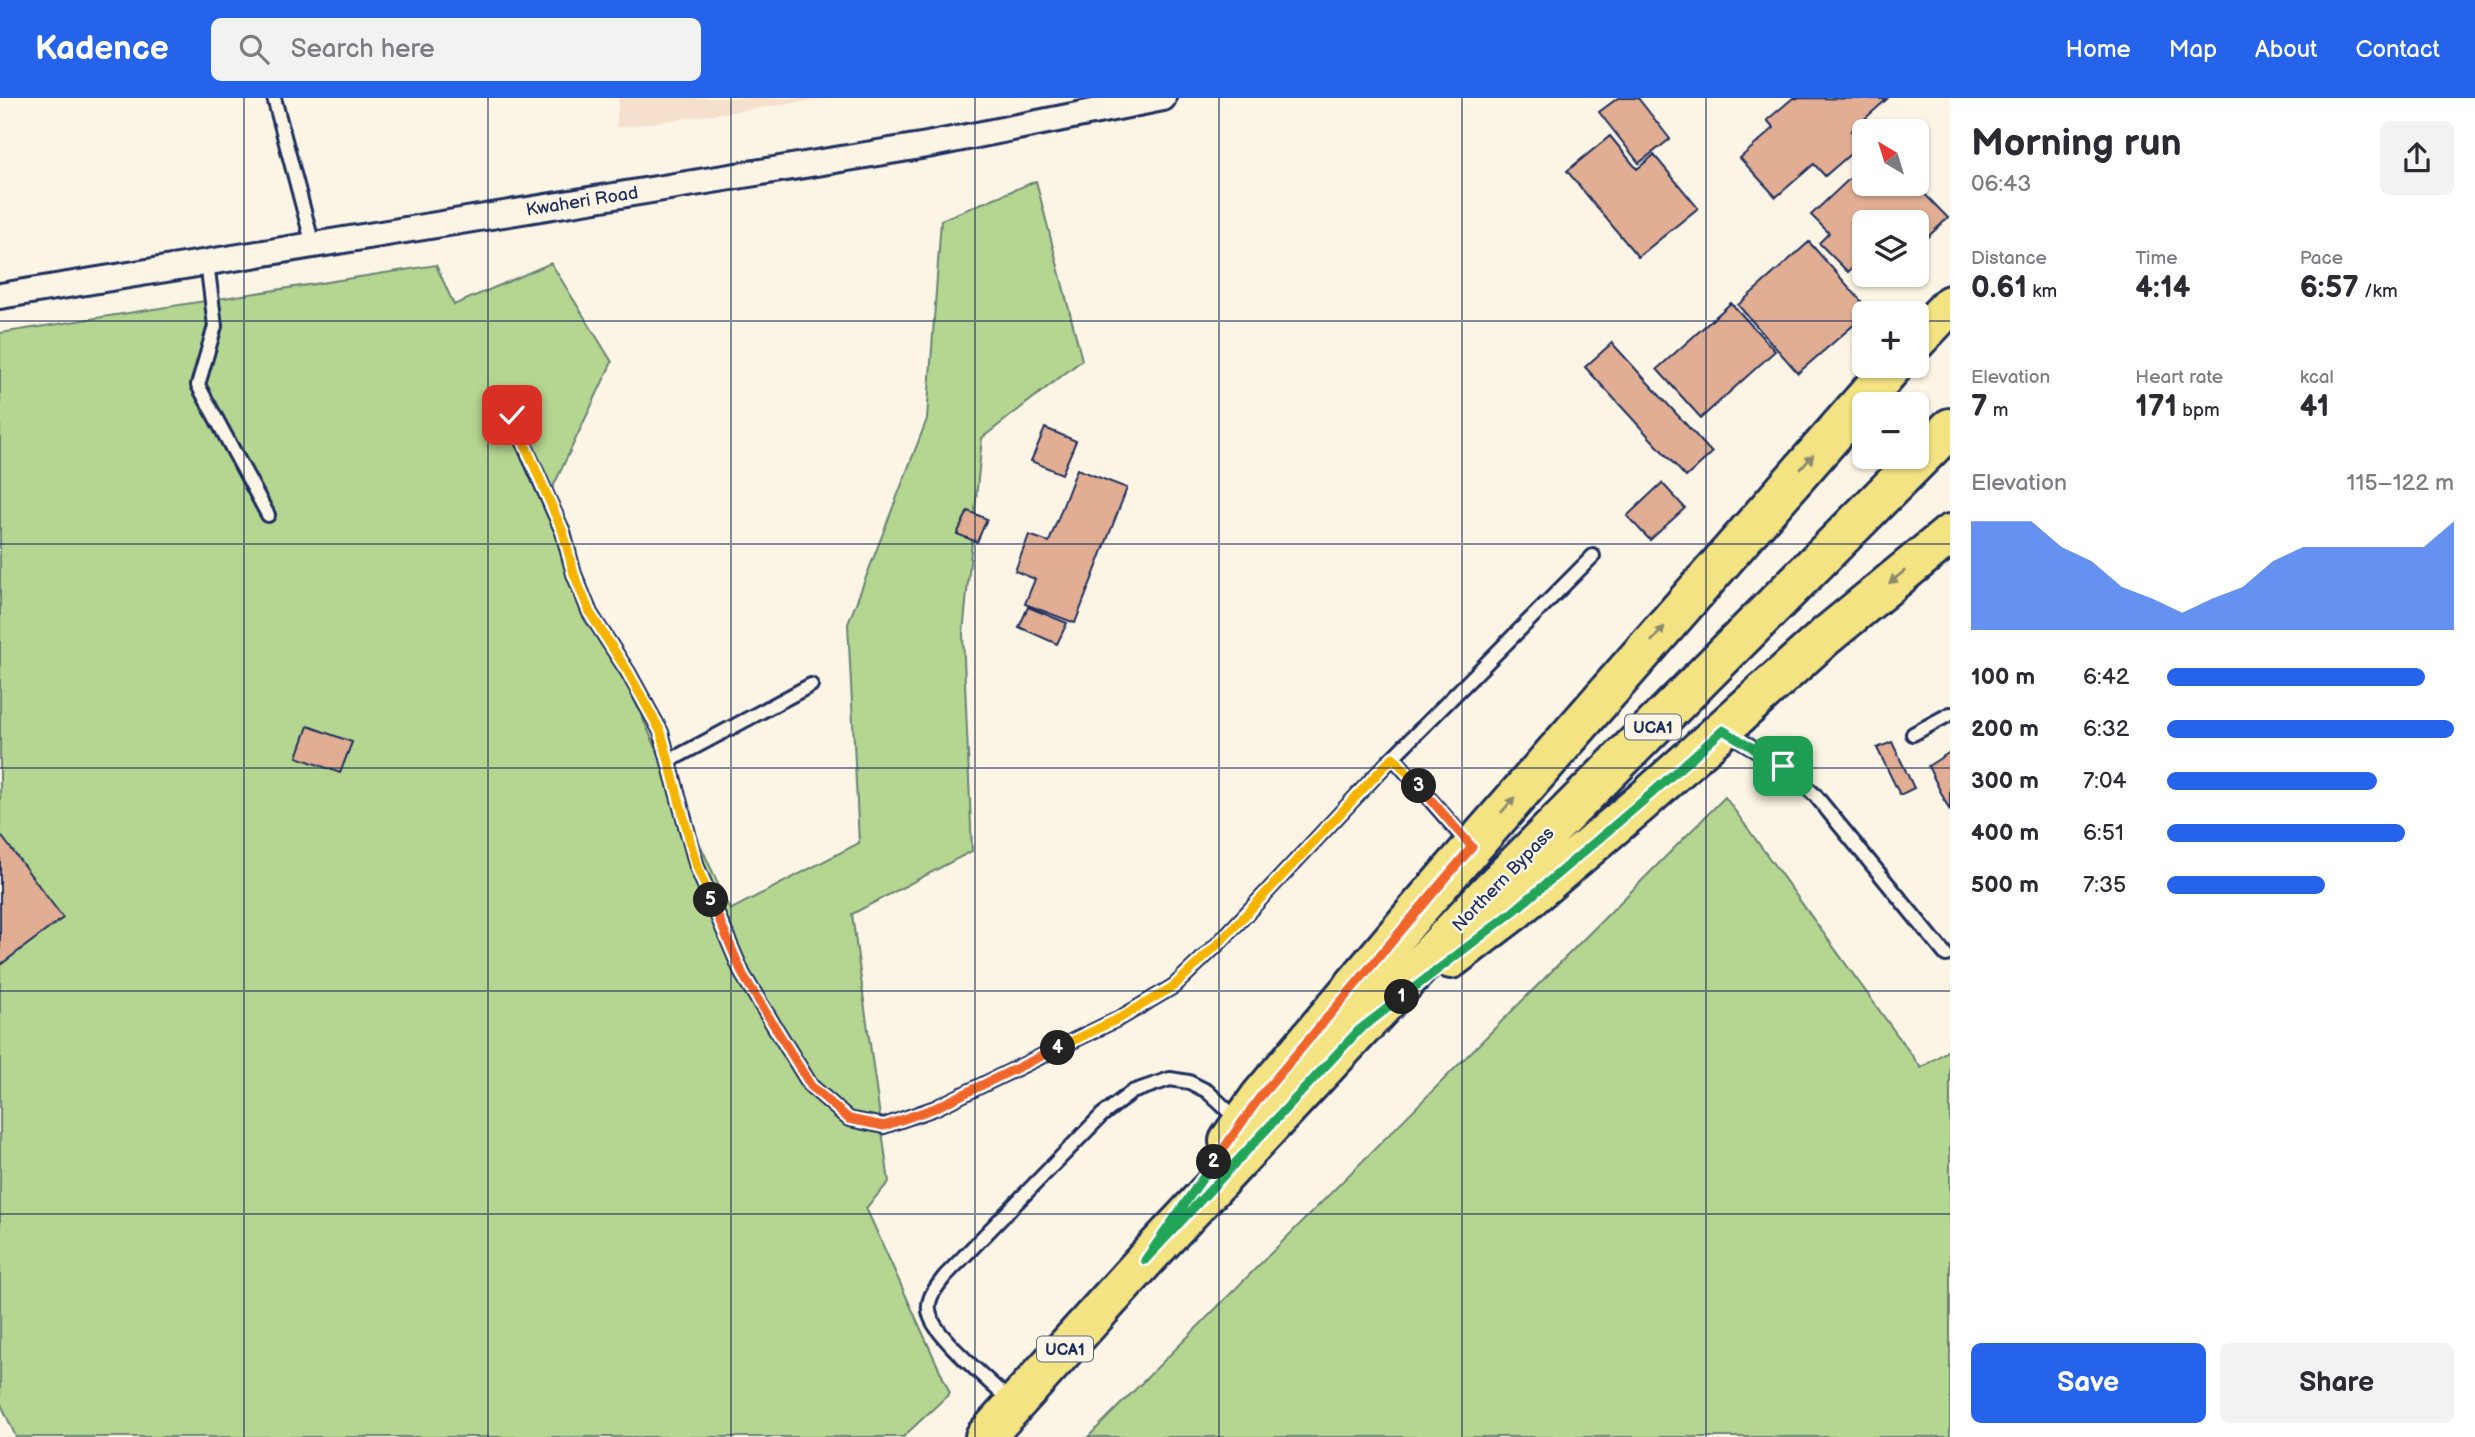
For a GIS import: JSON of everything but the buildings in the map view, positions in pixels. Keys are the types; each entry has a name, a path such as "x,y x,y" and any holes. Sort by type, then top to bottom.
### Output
{"main road":[{"path":"1929,327 1950,305"},
{"path":"1145,1260 1269,1086 1472,847 1882,378"},
{"name":"Northern Bypass","path":"985,1437 1145,1260 1485,896 1950,428"},
{"path":"1359,1030 1514,911 1643,801 1826,636 1950,534"}],"street":[{"name":"Kwaheri Road","path":"0,296 927,145 1163,98"}],"lane":[{"path":"274,98 313,245"},
{"path":"207,262 215,326 198,385 268,515"},
{"path":"512,415 563,532 574,574 590,613 628,672 661,732 697,867 743,975 811,1086 849,1119 884,1126 935,1108 1122,1017 1174,986 1221,941 1393,757 1593,556"},
{"path":"669,761 811,685"},
{"path":"1913,734 1950,714"},
{"path":"1723,730 1783,766 1815,795 1946,954"},
{"path":"1393,757 1472,847"},
{"path":"1015,1405 942,1334 930,1314 930,1295 945,1276 1102,1115 1132,1092 1170,1079 1189,1082 1207,1091 1241,1123"}],"shaded area":[{"path":"619,98 830,98 616,128"}],"green space":[{"path":"1036,181 1082,360 982,438 963,634 972,851 852,914 889,1182 866,1208 950,1393 903,1437 16,1437 0,1402 0,333 436,265 454,305 551,263 612,362 545,504 730,910 859,843 848,624 927,419 941,220"},
{"path":"1725,797 1921,1068 1950,1049 1950,1437 1088,1437"}],"route":[{"path":"512,415 563,532 574,574 590,613 628,672 661,732 697,867 743,975 811,1086 849,1119 884,1126 935,1108 1122,1017 1174,986 1221,941 1393,757 1472,847 1260,1097 1145,1260 1359,1030 1514,911 1723,730 1783,766"}]}
